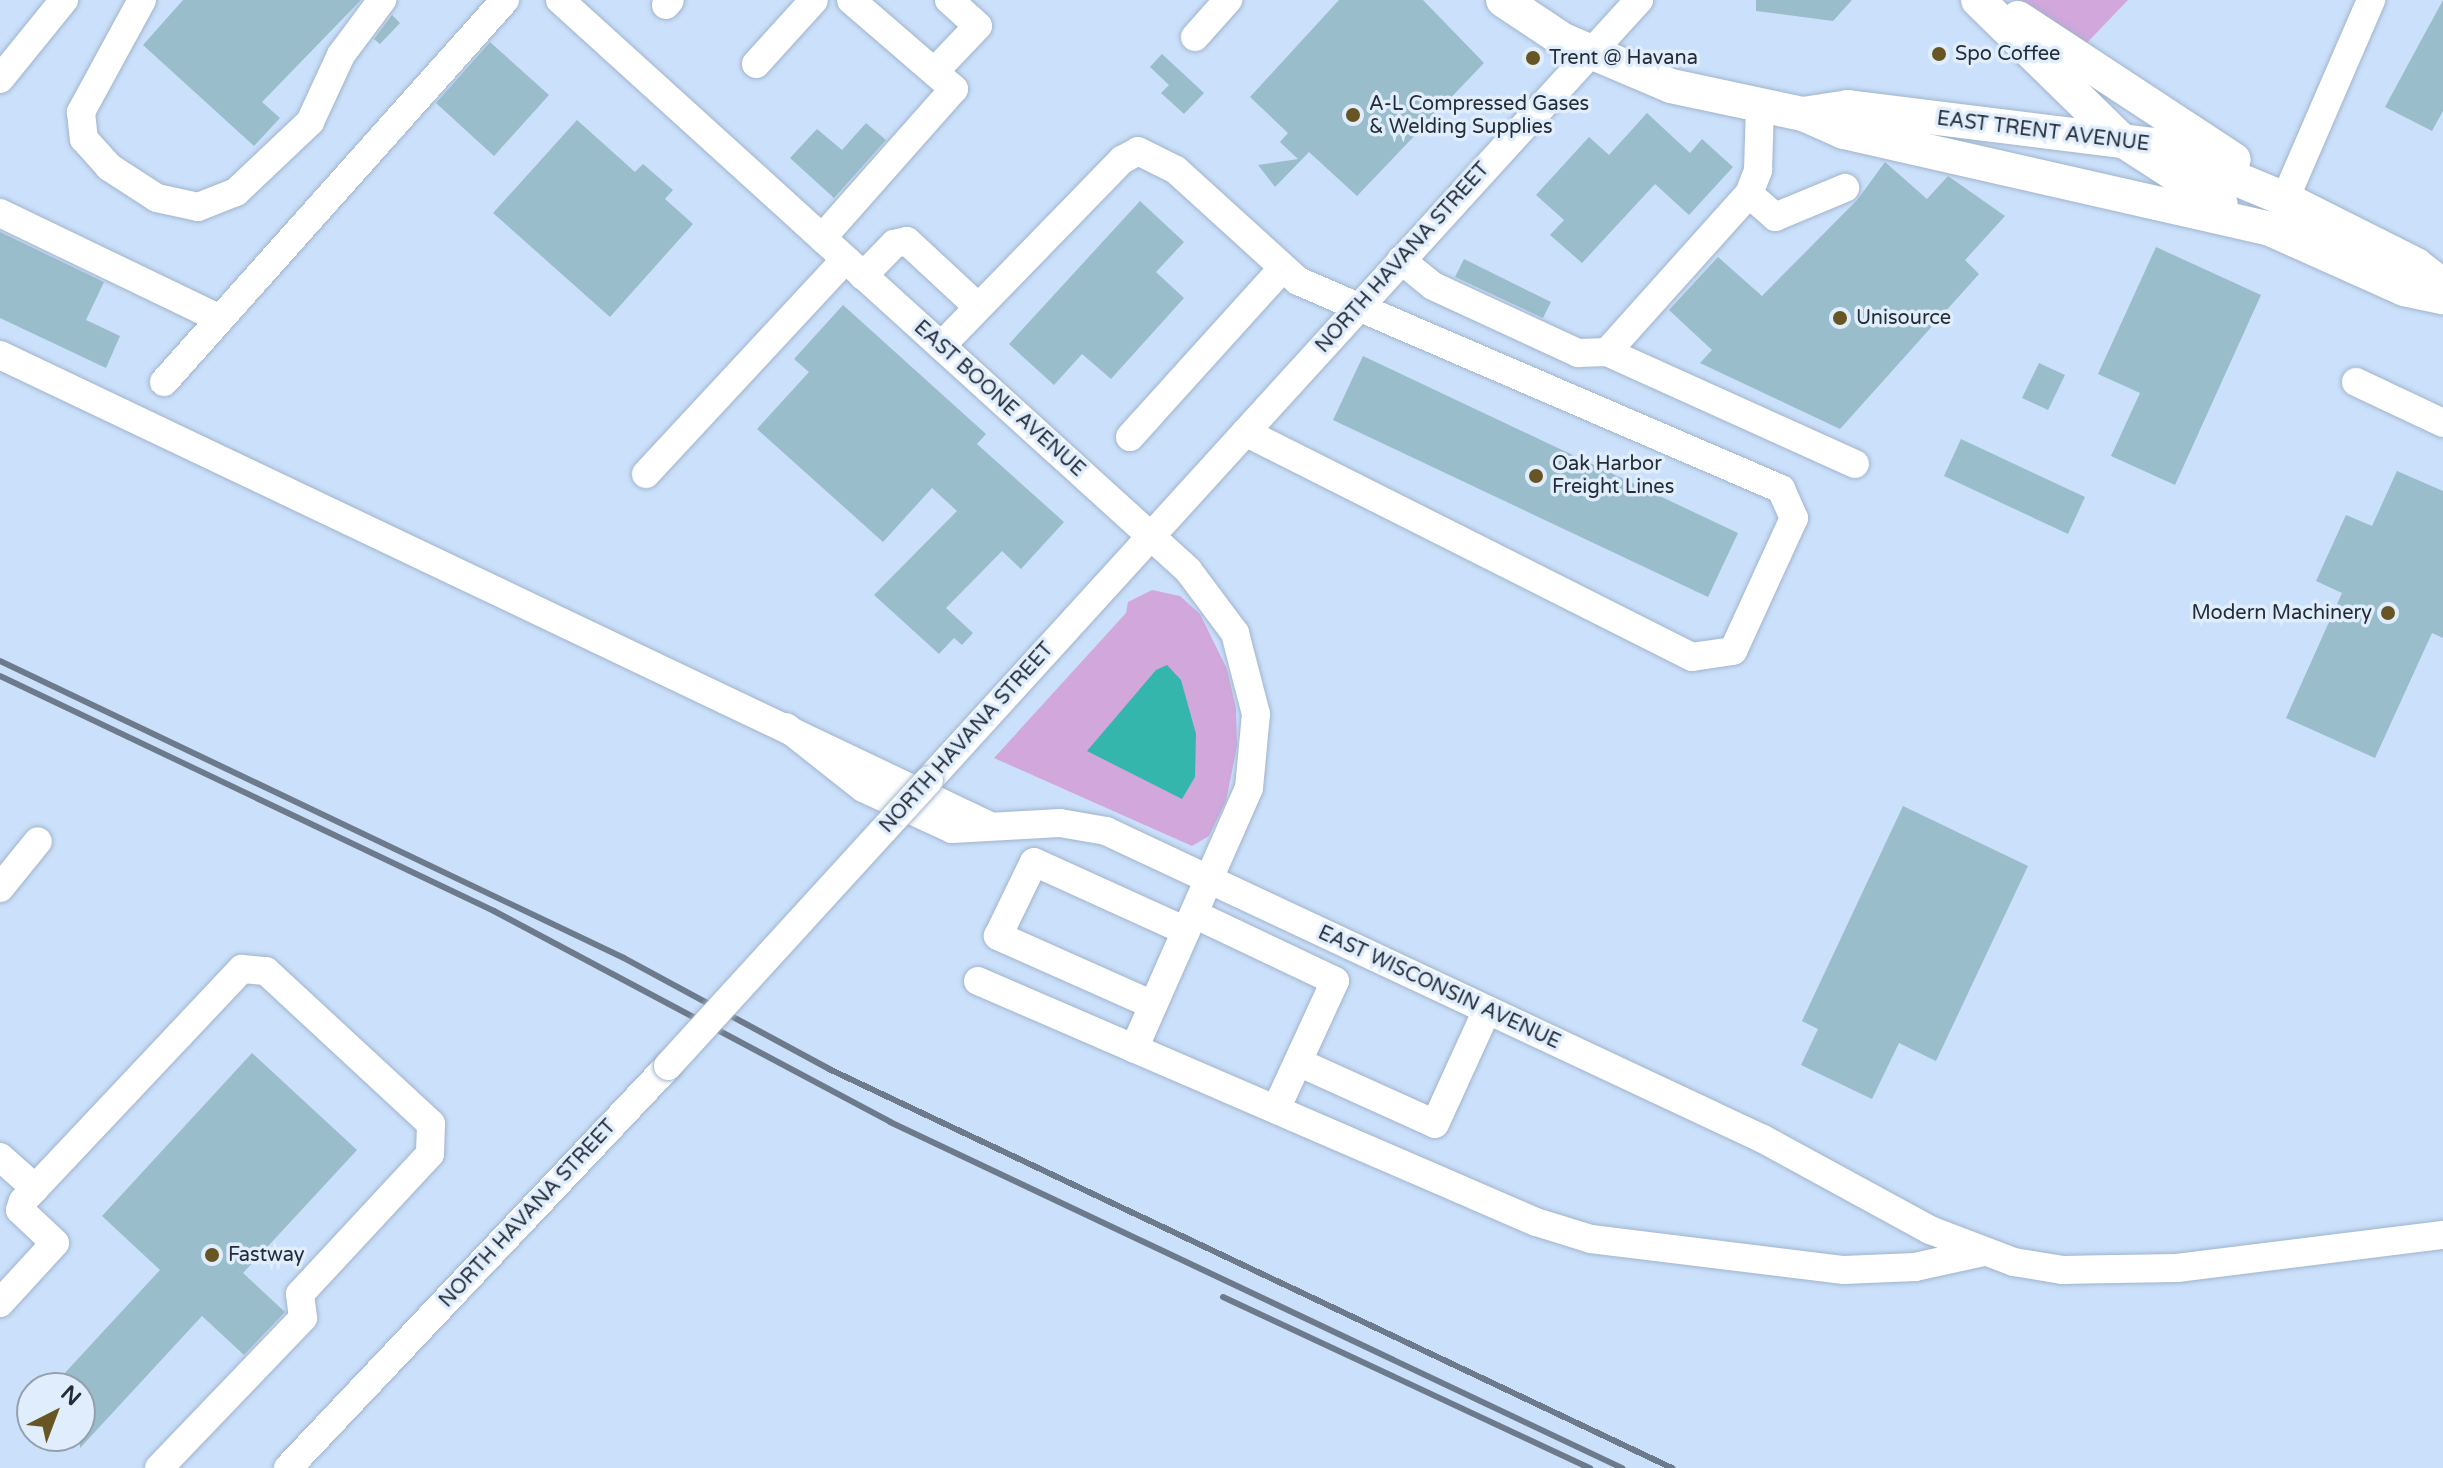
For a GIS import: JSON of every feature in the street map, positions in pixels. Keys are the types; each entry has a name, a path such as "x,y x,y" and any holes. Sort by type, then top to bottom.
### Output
{"main road":[{"name":"EAST TRENT AVENUE","path":"1503,0 1590,54 1671,86 1803,114 1844,132 2270,229 2404,289 2443,297"},
{"path":"1978,0 2119,138 2159,169 2270,229"},
{"path":"1994,0 2128,96 2220,148 2276,195"},
{"name":"EAST TRENT AVENUE","path":"1803,114 1848,107 2119,138 2178,152 2276,195 2416,265 2443,286"}],"street":[{"path":"0,79 64,0"},
{"path":"142,0 81,112 84,139 109,167 157,198 198,207 236,192 310,122 341,55 382,0"},
{"path":"164,382 505,0"},
{"name":"EAST BOONE AVENUE","path":"560,0 1150,535 1221,608 1253,687 1251,777 1134,1049"},
{"path":"756,64 814,0"},
{"path":"822,238 954,89 851,0"},
{"path":"935,71 978,26 949,0"},
{"path":"1195,37 1228,0"},
{"name":"NORTH HAVANA STREET","path":"288,1468 605,1133 1639,0"},
{"path":"2276,195 2371,0"},
{"path":"1607,352 1749,194 1758,170 1760,105"},
{"path":"941,346 1122,160 1138,151 1176,170 1282,269 1357,309 1781,489 1794,518 1733,651 1692,657 1245,432"},
{"path":"1749,194 1775,217 1845,188"},
{"path":"0,213 220,319"},
{"path":"646,474 854,268 894,244 907,241 978,307"},
{"path":"1401,260 1433,286 1578,353 1607,352 1855,464"},
{"path":"1130,437 1282,269"},
{"name":"EAST WISCONSIN AVENUE","path":"0,355 991,826 1088,825 1763,1139 1874,1201 1983,1252 2048,1269 2177,1268 2443,1235"},
{"path":"2356,382 2443,423"},
{"path":"0,888 38,841"},
{"path":"1153,1005 998,936 1034,862 1335,981 1276,1109"},
{"path":"0,1303 54,1246 20,1210 35,1188 242,969 266,971 431,1124 430,1154 300,1294 303,1318 159,1468"},
{"path":"978,981 1536,1222 1591,1239 1844,1270 1915,1267 1983,1252"},
{"path":"1298,1062 1435,1124 1487,1010"},
{"path":"0,1157 35,1188"}],"shaded area":[{"path":"2018,0 2128,0 2080,50"},
{"path":"1152,590 1180,596 1200,614 1227,669 1236,708 1237,746 1226,801 1209,836 1192,846 994,758 1126,613 1128,602"},
{"path":"1167,665 1181,680 1196,734 1195,777 1182,799 1087,751 1156,670"}],"building":[{"path":"183,0 361,0 262,102 280,118 254,146 143,45"},
{"name":"A-L Compressed Gases & Welding Supplies","path":"1339,0 1423,0 1484,63 1357,196 1309,152 1275,187 1258,165 1298,159 1280,142 1288,133 1250,97"},
{"path":"1756,0 1852,0 1833,21 1756,11"},
{"path":"2443,0 2443,111 2432,131 2385,107"},
{"path":"392,15 400,23 380,44 374,39"},
{"path":"490,42 549,95 494,156 436,103"},
{"path":"1162,54 1204,93 1184,114 1161,93 1169,85 1150,67"},
{"path":"1647,113 1690,153 1702,139 1733,167 1689,215 1655,184 1582,263 1550,235 1564,220 1536,195 1589,137 1609,155"},
{"path":"577,120 635,172 643,164 673,190 665,199 693,224 610,317 493,213"},
{"path":"866,123 886,140 834,198 790,158 817,129 842,150"},
{"name":"Unisource","path":"1885,162 1927,199 1948,176 2005,216 1965,260 1979,274 1840,429 1700,363 1712,350 1669,310 1718,257 1762,296 1858,199"},
{"path":"1140,201 1184,242 1156,272 1184,298 1111,379 1082,354 1054,385 1009,344"},
{"path":"0,232 104,282 86,320 120,336 106,368 0,318"},
{"path":"2156,247 2261,295 2175,485 2111,456 2140,393 2098,374"},
{"path":"1464,259 1551,302 1543,318 1455,277"},
{"path":"843,305 986,434 977,444 1064,522 1021,569 1002,551 946,608 973,633 962,645 954,638 939,654 874,595 957,511 932,488 883,542 757,429 809,372 794,359"},
{"name":"Oak Harbor Freight Lines","path":"1363,356 1738,533 1708,597 1333,420"},
{"path":"2039,363 2065,375 2048,410 2022,398"},
{"path":"1961,439 2085,497 2068,534 1944,476"},
{"name":"Modern Machinery","path":"2397,471 2443,491 2443,638 2432,633 2375,758 2286,718 2342,593 2316,581 2346,515 2372,526"},
{"path":"1903,806 2028,866 1936,1061 1899,1043 1872,1099 1801,1065 1818,1029 1802,1021"},
{"name":"Fastway","path":"252,1053 357,1150 243,1273 285,1312 244,1355 202,1316 96,1431 96,1372 66,1372 160,1270 102,1216"}],"railway":[{"path":"0,661 624,958 829,1069 1672,1468"},
{"path":"0,676 494,911 890,1122 1622,1468"},
{"path":"1223,1297 1590,1468"}],"place":[{"name":"Spo Coffee","path":"1939,54"},
{"name":"Trent @ Havana","path":"1533,58"},
{"name":"A-L Compressed Gases & Welding Supplies","path":"1353,115"},
{"name":"Unisource","path":"1840,318"},
{"name":"Oak Harbor Freight Lines","path":"1536,476"},
{"name":"Modern Machinery","path":"2388,613"},
{"name":"Fastway","path":"212,1255"}]}
